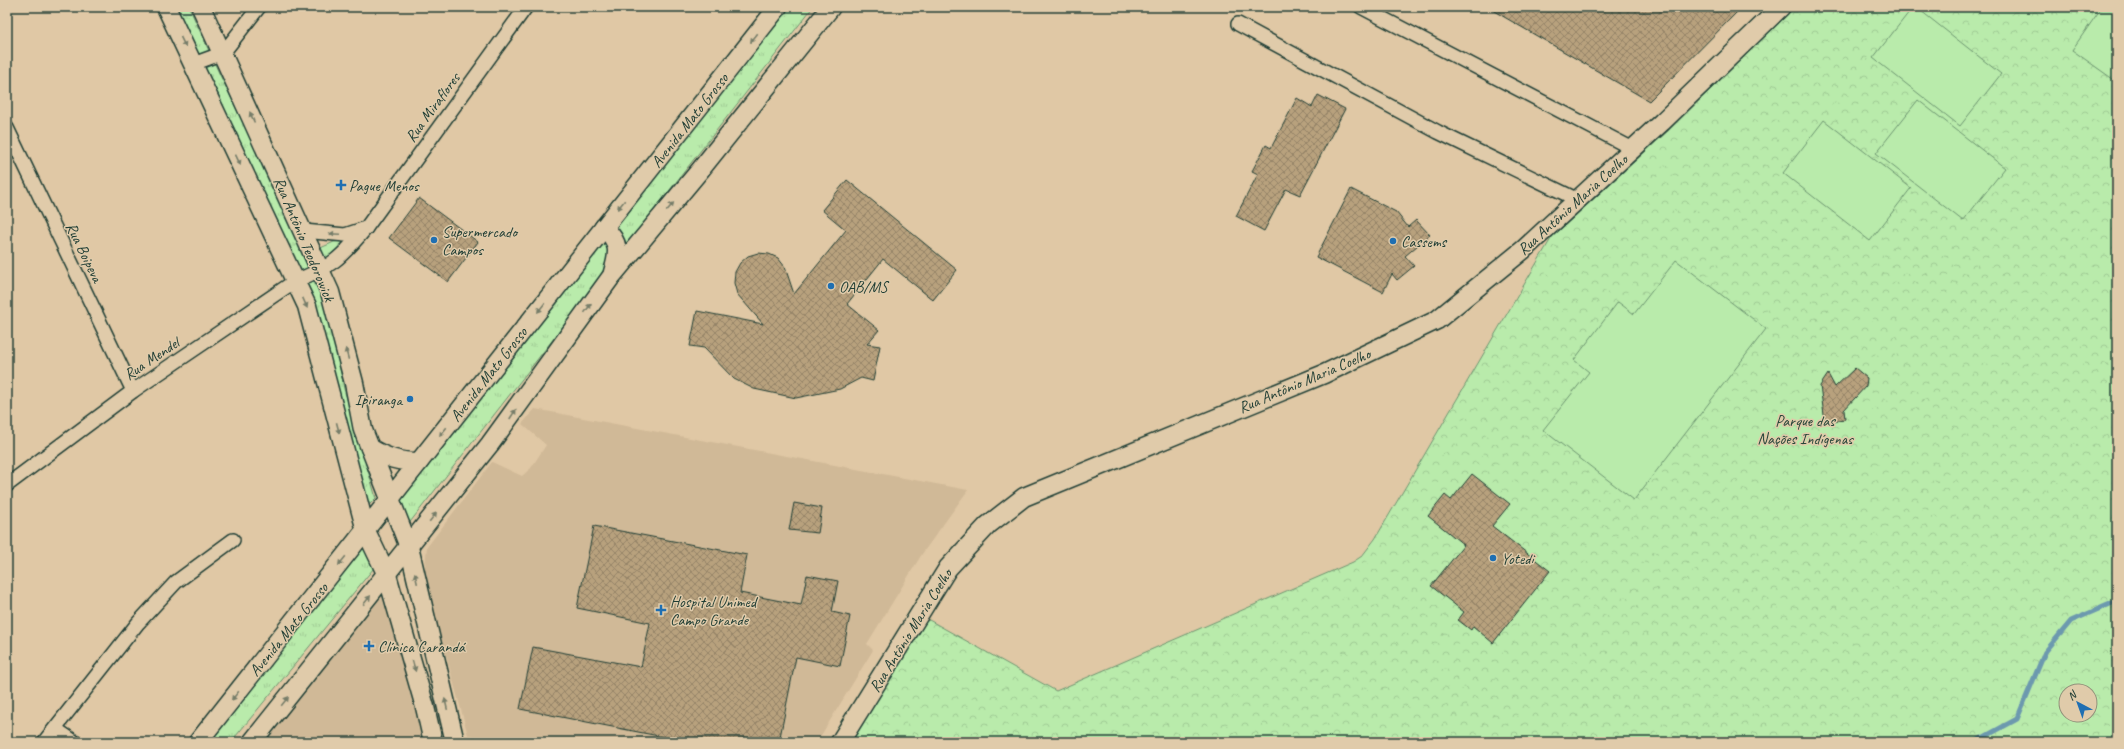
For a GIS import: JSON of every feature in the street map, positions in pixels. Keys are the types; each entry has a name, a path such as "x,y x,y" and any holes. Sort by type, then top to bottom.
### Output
{"street":[{"name":"Rua Antônio Teodorowick","path":"166,7 307,306 366,531 387,574 425,707 433,742"},
{"name":"Rua Antônio Teodorowick","path":"202,7 322,271 330,292 354,383 364,430 409,548 455,742"},
{"path":"193,64 223,53 259,7"},
{"name":"Rua Miraflores","path":"322,271 344,255 366,228 526,7"},
{"name":"Avenida Mato Grosso","path":"198,742 778,7"},
{"path":"252,742 409,548 508,421 531,386 611,277 706,163 831,7"},
{"path":"1361,7 1633,149"},
{"name":"Rua Antônio Maria Coelho","path":"840,742 948,568 988,525 1024,497 1324,374 1437,320 1523,250 1578,200 1781,7"},
{"path":"1238,24 1438,132 1578,200"},
{"name":"Rua Boipeva","path":"7,128 133,391"},
{"path":"604,227 613,235 617,245 618,256 611,277"},
{"path":"304,231 345,235 366,228"},
{"name":"Rua Mendel","path":"7,485 133,391 295,281 322,271"},
{"path":"320,359 337,376 354,383"},
{"path":"370,448 383,456 401,462 419,462"},
{"path":"44,742 56,729 138,623 176,582 233,540"},
{"path":"56,729 75,742"}],"shaded area":[{"name":"Hospital Unimed Campo Grande","path":"535,409 968,490 922,554 867,644 873,650 817,742 511,742 468,735 424,575 427,547 492,462 522,476 531,468 546,445 522,424"},
{"name":"Clínica Carandá","path":"385,586 428,742 259,742"}],"green space":[{"path":"170,7 189,7 219,73 307,254 334,242 353,239 315,273 330,318 344,389 376,498 365,509 325,361"},
{"path":"785,7 813,7 407,526 397,500"},
{"name":"Parque das Nações Indígenas","path":"1795,7 2117,7 2117,742 850,742 925,622 929,620 1056,691 1353,562 1362,556 1375,539 1552,237 1669,130"},
{"path":"1913,7 1916,7 2001,74 1960,126 1873,58"},
{"path":"2102,7 2117,7 2117,82 2072,50"},
{"path":"1918,100 2005,168 1963,221 1876,153"},
{"path":"1824,120 1911,188 1870,241 1783,173"},
{"path":"1676,260 1766,329 1634,500 1543,430 1589,372 1574,360 1618,302 1634,314"},
{"path":"366,545 378,563 231,742 207,742"}],"building":[{"path":"1487,7 1742,7 1649,101"},
{"path":"1318,95 1345,109 1300,195 1286,189 1264,231 1236,216 1258,174 1252,171 1266,145 1271,148 1297,98 1312,107"},
{"name":"OAB/MS","path":"847,180 957,270 933,300 883,259 847,304 879,330 867,344 880,346 873,381 861,378 840,389 796,398 754,389 734,379 704,348 690,346 697,311 763,324 737,294 734,283 735,272 740,263 748,256 758,253 769,254 778,258 785,267 794,294 846,230 822,210"},
{"name":"Cassems","path":"1351,189 1396,212 1408,227 1416,220 1430,235 1405,256 1414,266 1397,280 1392,274 1383,292 1316,257"},
{"name":"Supermercado Campos","path":"419,198 478,242 448,282 389,238"},
{"path":"1855,368 1867,378 1866,386 1844,410 1845,419 1825,422 1820,386 1828,374 1835,387"},
{"name":"Yotedi","path":"1472,474 1510,504 1492,526 1550,571 1493,643 1473,626 1471,630 1458,620 1464,612 1431,586 1464,545 1428,516 1445,495 1451,500"},
{"path":"794,503 822,508 818,533 789,530"},
{"path":"594,526 747,555 740,593 801,605 807,575 838,581 832,612 850,616 840,666 796,657 779,742 668,742 669,738 520,709 533,647 641,667 650,623 577,608"}],"waterway":[{"path":"1975,742 2017,719 2045,652 2071,621 2117,601"}],"place":[{"name":"Pague Menos","path":"341,185"},
{"name":"Supermercado Campos","path":"434,240"},
{"name":"Cassems","path":"1393,241"},
{"name":"OAB/MS","path":"831,286"},
{"name":"Ipiranga","path":"410,399"},
{"name":"Yotedi","path":"1493,558"},
{"name":"Hospital Unimed Campo Grande","path":"661,610"},
{"name":"Clínica Carandá","path":"369,646"}]}
